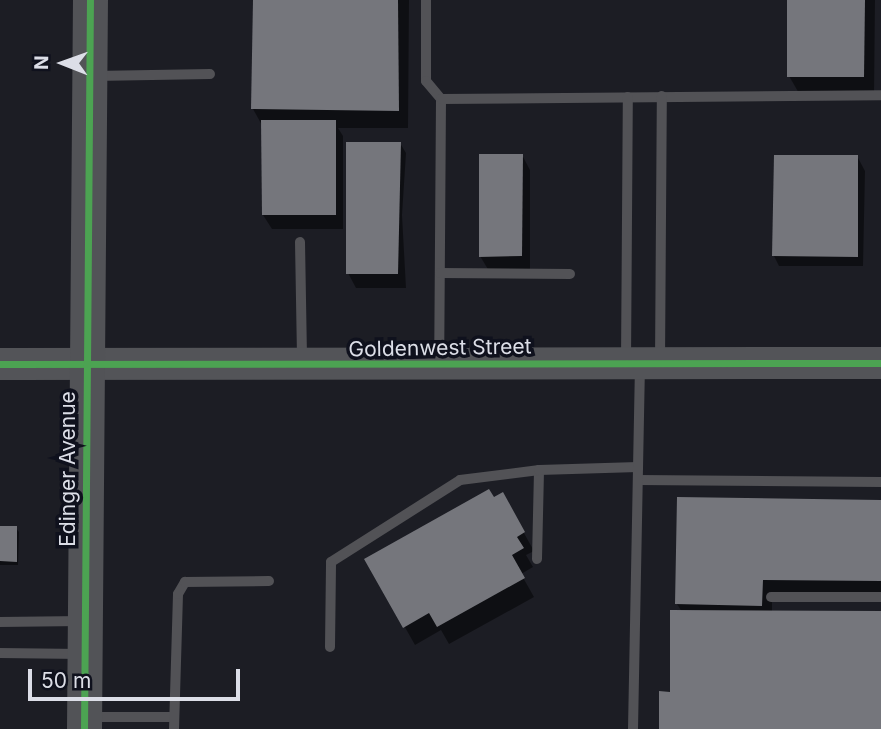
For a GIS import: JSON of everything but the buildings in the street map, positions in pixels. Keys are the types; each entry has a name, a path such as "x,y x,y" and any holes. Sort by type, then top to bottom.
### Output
{"main road":[{"name":"Edinger Avenue","path":"84,723 90,0"},
{"name":"Goldenwest Street","path":"0,364 302,366 881,363"}],"lane":[{"path":"425,0 425,81 441,99 439,364"},
{"path":"89,76 210,74"},
{"path":"441,99 881,95"},
{"path":"633,729 642,364 662,96"},
{"path":"628,97 642,364"},
{"path":"300,242 302,366"},
{"path":"440,273 570,274"},
{"path":"330,647 327,574 339,554 460,480 539,470 638,467"},
{"path":"537,559 539,470"},
{"path":"638,480 881,482"},
{"path":"174,729 178,594 185,582 269,581"},
{"path":"771,597 881,597"},
{"path":"0,621 84,638"},
{"path":"0,653 84,638"},
{"path":"84,723 174,717"}],"cycle path":[{"path":"84,729 90,0"},
{"path":"0,364 881,363"}]}
